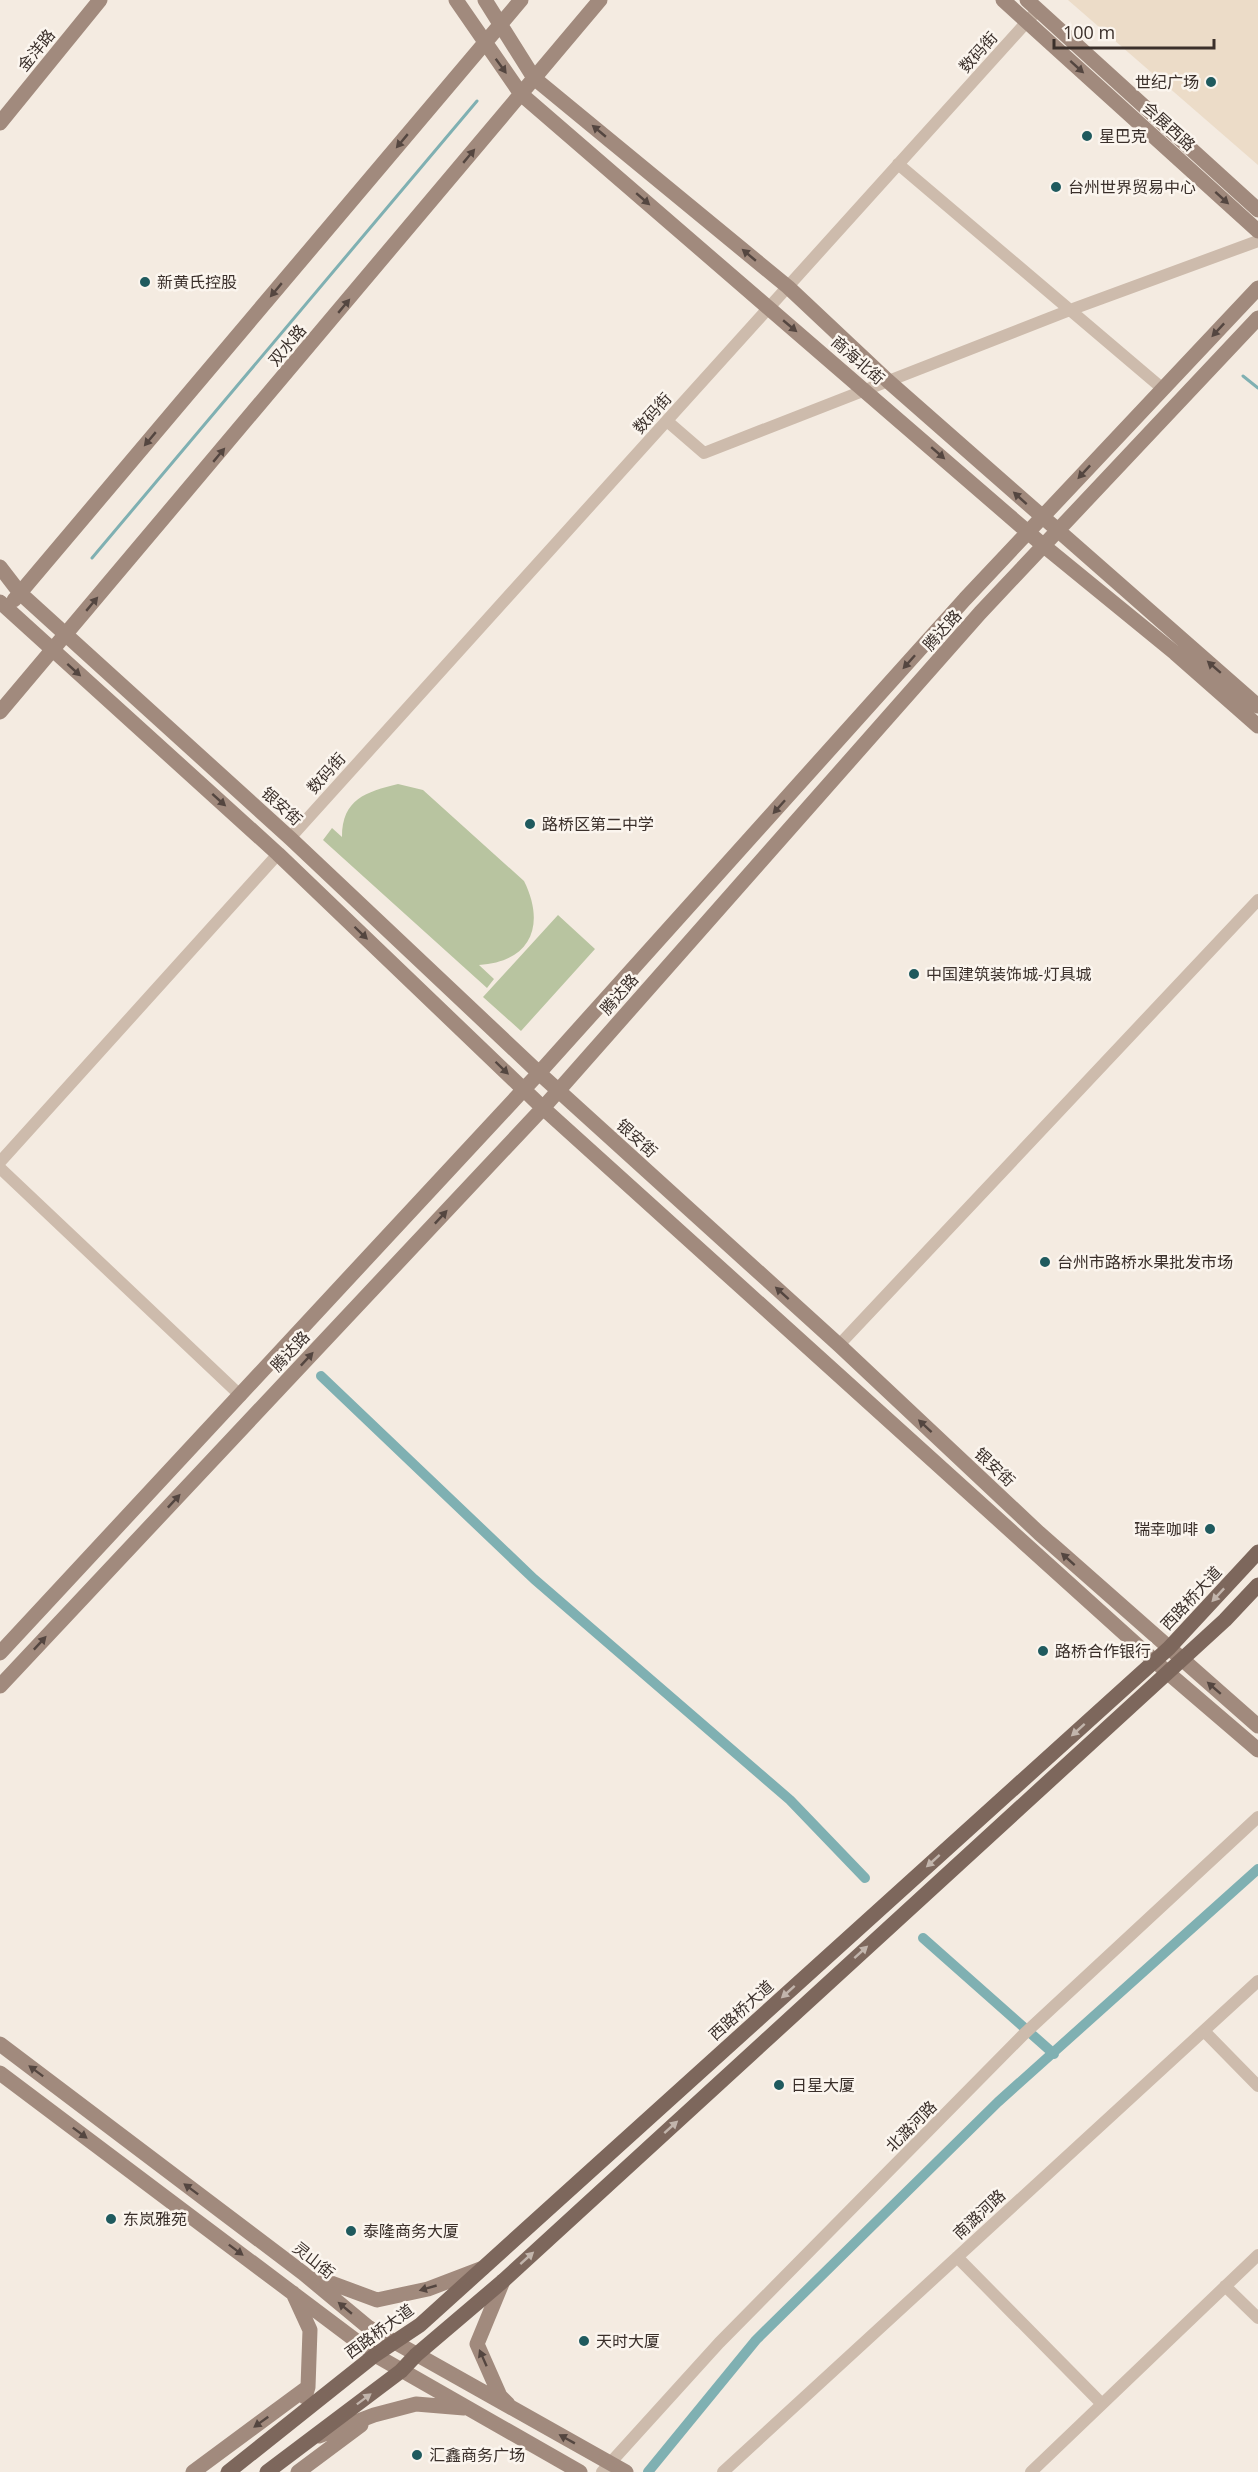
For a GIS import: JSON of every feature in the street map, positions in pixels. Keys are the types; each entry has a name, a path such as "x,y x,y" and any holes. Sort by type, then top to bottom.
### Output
{"main road":[{"name":"金洋路","path":"0,123 100,0"},
{"name":"商海北街","path":"456,0 521,94 1044,546 1175,653 1258,726"},
{"name":"商海北街","path":"485,0 534,78 788,287 888,381 1258,706"},
{"path":"2,610 20,593 521,0"},
{"name":"双水路","path":"0,712 600,0"},
{"name":"会展西路","path":"1003,0 1258,231"},
{"name":"会展西路","path":"1032,5 1258,210"},
{"name":"腾达路","path":"0,1653 539,1073 1028,532 1258,288"},
{"name":"腾达路","path":"0,1686 543,1108 980,613 1258,318"},
{"name":"银安街","path":"0,567 20,593 290,837 539,1073 839,1345 1039,1533 1258,1726"},
{"name":"银安街","path":"2,610 52,651 278,854 543,1108 1154,1661 1258,1750"},
{"name":"西路桥大道","path":"228,2472 375,2355 396,2343 483,2268 1169,1648 1258,1552"},
{"path":"267,2472 401,2371 416,2355 502,2281 1225,1620 1258,1585"},
{"name":"灵山街","path":"0,2044 303,2273 368,2327 512,2408 614,2469"},
{"path":"0,2073 375,2355 580,2472"},
{"path":"303,2273 377,2300 428,2289 483,2268"},
{"path":"502,2281 477,2344 500,2396 512,2408"},
{"path":"292,2291 310,2330 308,2387 296,2418"},
{"path":"193,2472 308,2387"},
{"path":"314,2438 374,2415 416,2404 469,2409"},
{"path":"298,2472 374,2415"}],"street":[{"name":"数码街","path":"290,837 1027,22 1032,5"},
{"path":"898,164 1163,389"},
{"path":"667,421 704,453 1070,309 1258,241"},
{"path":"0,1162 278,854"},
{"path":"839,1345 1258,900"},
{"path":"0,1168 241,1396"},
{"name":"北潞河路","path":"614,2469 719,2343 1023,2035 1258,1817"},
{"name":"南潞河路","path":"723,2472 1258,1981"},
{"path":"1204,2031 1258,2086"},
{"path":"1031,2472 1258,2254"},
{"path":"957,2257 1102,2404"},
{"path":"1225,2286 1258,2318"}],"green space":[{"path":"398,784 423,790 524,881 531,897 534,912 533,926 522,949 511,957 479,965 494,979 487,988 323,840 332,828 342,837 346,814 358,799 376,790"},
{"path":"558,915 595,949 521,1031 483,997"}],"shaded area":[{"name":"世纪广场","path":"1068,0 1258,0 1258,165"}],"waterway":[{"path":"92,558 477,101"},
{"path":"1243,376 1258,388"},
{"path":"321,1376 534,1579 790,1800 865,1878"},
{"path":"648,2472 756,2340 998,2102 1258,1869"},
{"path":"923,1938 1054,2054"}],"place":[{"name":"世纪广场","path":"1211,82"},
{"name":"星巴克","path":"1087,136"},
{"name":"台州世界贸易中心","path":"1056,187"},
{"name":"新黄氏控股","path":"145,282"},
{"name":"路桥区第二中学","path":"530,824"},
{"name":"中国建筑装饰城-灯具城","path":"914,974"},
{"name":"台州市路桥水果批发市场","path":"1045,1262"},
{"name":"瑞幸咖啡","path":"1210,1529"},
{"name":"路桥合作银行","path":"1043,1651"},
{"name":"日星大厦","path":"779,2085"},
{"name":"东岚雅苑","path":"111,2219"},
{"name":"泰隆商务大厦","path":"351,2231"},
{"name":"天时大厦","path":"584,2341"},
{"name":"汇鑫商务广场","path":"417,2455"}]}
